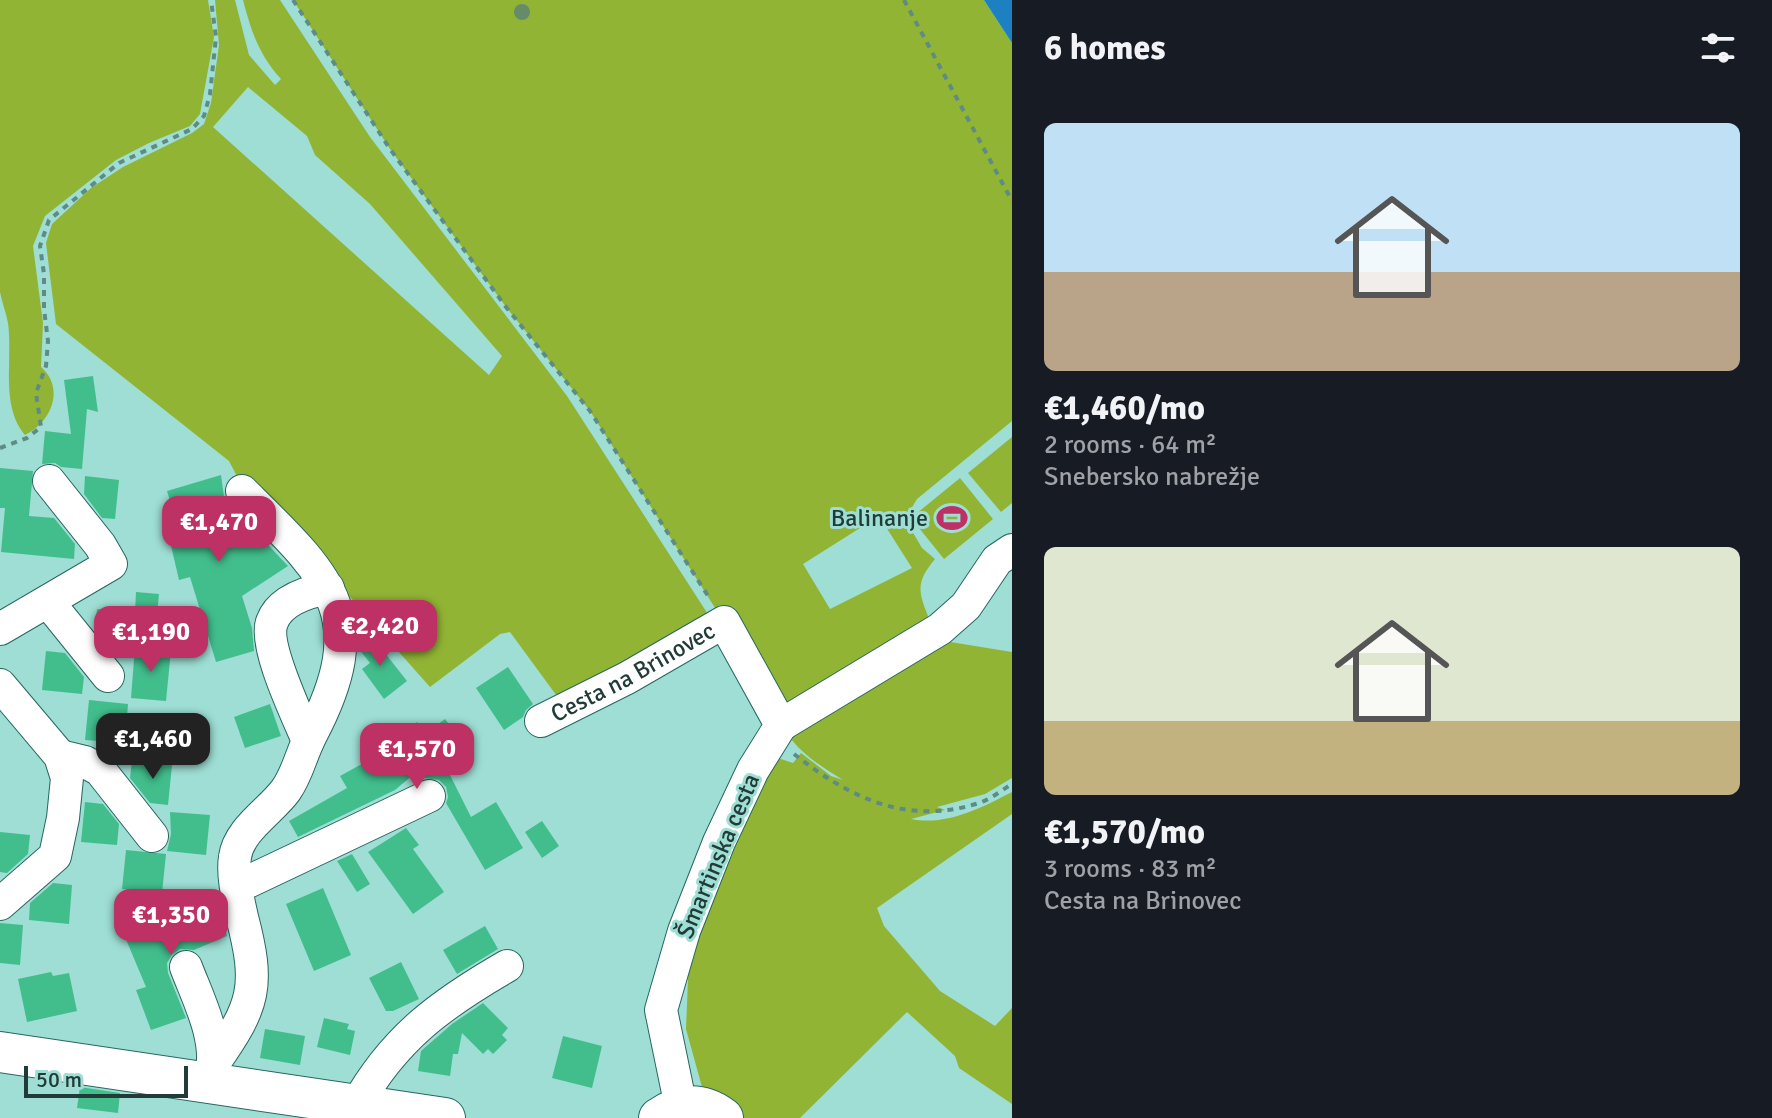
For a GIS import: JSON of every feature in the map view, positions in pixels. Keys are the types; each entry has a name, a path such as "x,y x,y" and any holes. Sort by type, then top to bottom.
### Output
{"main road":[{"path":"0,1052 211,1073 356,1106 445,1118"},
{"path":"670,1113 706,1108 723,1118"}],"street":[{"path":"1,627 49,603 111,564 100,545 49,481"},
{"path":"211,1073 242,1022 253,986 235,856 241,839 281,797 297,773 308,741 326,708 341,659 337,611 321,575 242,491"},
{"path":"724,622 778,731 940,629 966,606 997,560 1012,550"},
{"path":"308,741 269,636 272,621 293,598 328,588"},
{"path":"49,603 108,676"},
{"name":"Cesta na Brinovec","path":"541,721 627,678 724,622"},
{"path":"0,685 60,756 67,778 55,856 0,904"},
{"name":"Šmartinska cesta","path":"670,1113 661,1010 684,931 719,842 753,770 778,731"},
{"path":"60,756 85,762 100,770 152,836"},
{"path":"237,887 429,796"},
{"path":"356,1106 379,1070 418,1025 457,995 507,966"},
{"path":"186,967 207,1025 211,1073"}],"path":[{"path":"0,448 27,438 41,427 36,393 46,366 48,341 40,246 49,220 119,163 192,129 204,116 210,94 216,37 211,0"},
{"path":"293,0 390,149 506,307 590,411 724,622"},
{"path":"904,0 1012,201"},
{"path":"778,731 827,779 889,807 916,812 981,802 1012,784"}],"green space":[{"path":"0,0 208,0 214,37 200,114 190,126 116,160 45,216 33,246 43,323 41,367 48,375 54,394 42,422 25,435 12,410 8,323 0,292"},
{"path":"215,0 235,0 249,55 275,85 281,79 257,42 243,0 280,0 370,137 567,396 713,622 562,703 510,632 500,634 430,687 312,554 240,482 229,461 56,324 46,243 52,224 91,188 123,167 204,124 211,103 219,45","holes":["248,87 307,136 315,155 370,204 502,356 489,375 213,127"]},
{"path":"293,0 984,0 1012,43 1012,421 917,499 905,519 922,548 935,559 924,575 920,589 930,621 794,708 786,702 724,622 590,411 506,307 390,149","holes":["879,516 912,568 830,609 803,564"]},
{"path":"1012,437 1012,503 1001,512 968,473"},
{"name":"Balinanje","path":"960,478 993,519 944,559 911,518"},
{"path":"938,640 1012,652 1012,778 985,794 937,807 945,810 911,819 951,818 1012,792 1012,814 877,908 884,926 940,991 995,1026 1012,1008 1012,1104 959,1068 955,1056 907,1012 800,1118 743,1118 702,1087 686,1029 690,933 772,756 793,763 801,753 831,776 843,780 807,755 788,735"}],"water":[{"path":"984,0 1012,0 1012,43"}],"building":[{"path":"93,376 98,412 87,409 82,469 61,467 55,463 42,464 45,431 71,434 64,380"},
{"path":"0,468 33,471 29,516 54,518 75,544 74,559 1,552 5,508 0,508"},
{"path":"221,475 224,497 231,507 241,540 255,531 288,566 242,596 252,628 254,651 216,662 190,577 179,580 169,537 180,534 167,491"},
{"path":"85,476 119,480 115,519 102,518 84,494"},
{"path":"136,592 159,594 157,614 135,612"},
{"path":"97,609 137,613 133,652 111,650 95,630"},
{"path":"370,634 407,681 384,699 362,669 370,663 358,648 358,643"},
{"path":"135,647 171,650 166,701 131,698"},
{"path":"46,651 65,653 84,677 82,694 42,690"},
{"path":"508,667 533,704 523,717 504,730 476,688"},
{"path":"89,700 128,704 125,743 85,740"},
{"path":"270,704 281,736 245,748 234,717"},
{"path":"445,719 462,741 441,757 471,817 496,802 523,848 485,870 446,803 446,787 439,780 424,778 420,769 395,790 298,837 289,821 347,788 340,776 389,749 384,744 403,728 405,731 417,722 426,733"},
{"path":"132,761 172,765 168,805 150,803 130,778"},
{"path":"85,802 103,804 119,824 117,845 81,842"},
{"path":"170,812 210,815 206,855 167,851 171,834"},
{"path":"542,821 559,846 542,858 525,832"},
{"path":"406,828 419,845 413,849 444,892 413,914 368,852"},
{"path":"0,832 30,835 28,854 7,873 0,872"},
{"path":"126,850 166,854 162,893 122,889"},
{"path":"352,854 370,884 357,892 337,861"},
{"path":"53,883 72,885 69,924 29,920 30,903"},
{"path":"323,888 351,955 314,971 286,904"},
{"path":"218,897 227,936 194,950 180,949 167,963 186,1018 151,1030 136,990 146,987 125,937"},
{"path":"0,923 23,925 20,965 0,963"},
{"path":"485,926 498,949 457,974 443,950"},
{"path":"401,962 419,999 386,1011 369,978"},
{"path":"51,972 53,976 69,973 77,1011 27,1022 18,979"},
{"path":"483,1003 508,1028 502,1035 507,1040 493,1054 488,1049 483,1054 462,1033 458,1054 453,1054 450,1076 418,1071 421,1051"},
{"path":"324,1018 349,1024 347,1029 355,1031 350,1055 317,1047"},
{"path":"265,1029 305,1036 300,1065 260,1058"},
{"path":"563,1036 602,1046 592,1088 552,1078"},
{"path":"80,1087 120,1093 118,1113 77,1108"}],"place":[{"name":"Balinanje","path":"952,518"}]}
